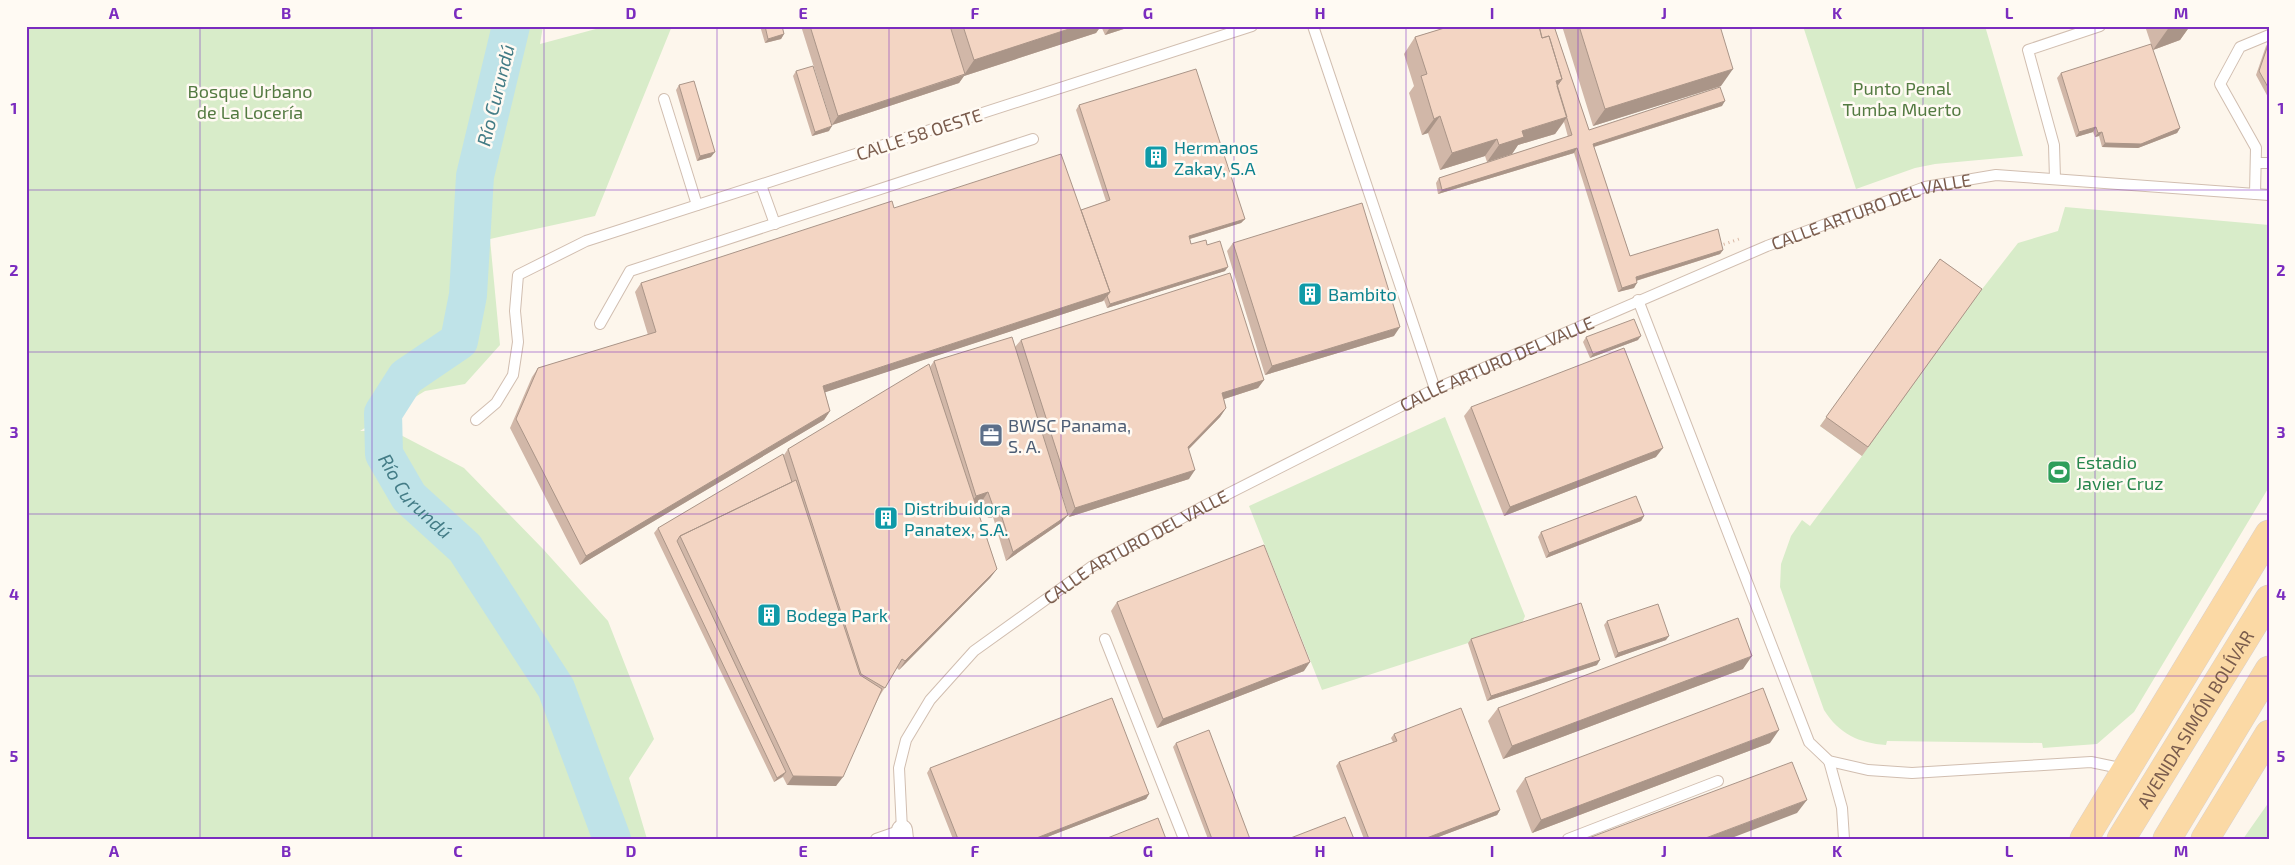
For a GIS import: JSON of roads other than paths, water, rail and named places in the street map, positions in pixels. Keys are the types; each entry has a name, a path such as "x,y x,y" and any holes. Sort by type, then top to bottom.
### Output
{"main road":[{"path":"2084,839 2269,534"},
{"name":"AVENIDA SIMÓN BOLÍVAR","path":"2122,839 2269,599"},
{"name":"AVENIDA SIMÓN BOLÍVAR","path":"2167,839 2269,670"},
{"path":"2205,839 2269,734"}],"lane":[{"name":"CALLE 58 OESTE","path":"476,420 496,404 513,375 518,342 515,311 518,274 586,241 1252,26"},
{"path":"1313,26 1435,389"},
{"path":"2055,179 2054,145 2028,50 2100,26"},
{"path":"2255,194 2256,148 2220,84 2240,47 2269,35"},
{"path":"664,99 697,205"},
{"path":"600,324 630,271 1032,139"},
{"path":"2256,163 2269,163"},
{"name":"CALLE ARTURO DEL VALLE","path":"902,834 899,803 899,768 906,740 930,700 974,651 1090,567 1206,505 1435,389 1766,246 1925,188 1996,174 2269,195"},
{"path":"761,185 775,224"},
{"path":"1638,300 1809,742 1829,761 1868,770 1912,773 2092,762 2126,769"},
{"path":"1106,639 1184,839"},
{"path":"1829,761 1842,808 1844,839"},
{"path":"1568,839 1718,781"},
{"path":"876,839 902,834"}],"waterway":[{"name":"Río Curundú","path":"511,26 475,176 468,295 459,341 406,377 383,413 384,454 409,497 465,548 556,688 612,839"}],"place":[{"name":"Hermanos Zakay, S.A","path":"1156,157"},
{"name":"Bambito","path":"1310,294"},
{"name":"BWSC Panama, S. A.","path":"991,435"},
{"name":"Estadio Javier Cruz","path":"2059,472"},
{"name":"Distribuidora Panatex, S.A.","path":"886,518"},
{"name":"Bodega Park","path":"769,615"}],"park label":[{"name":"Punto Penal Tumba Muerto","path":"1902,98"},
{"name":"Bosque Urbano de La Locería","path":"250,101"}]}
